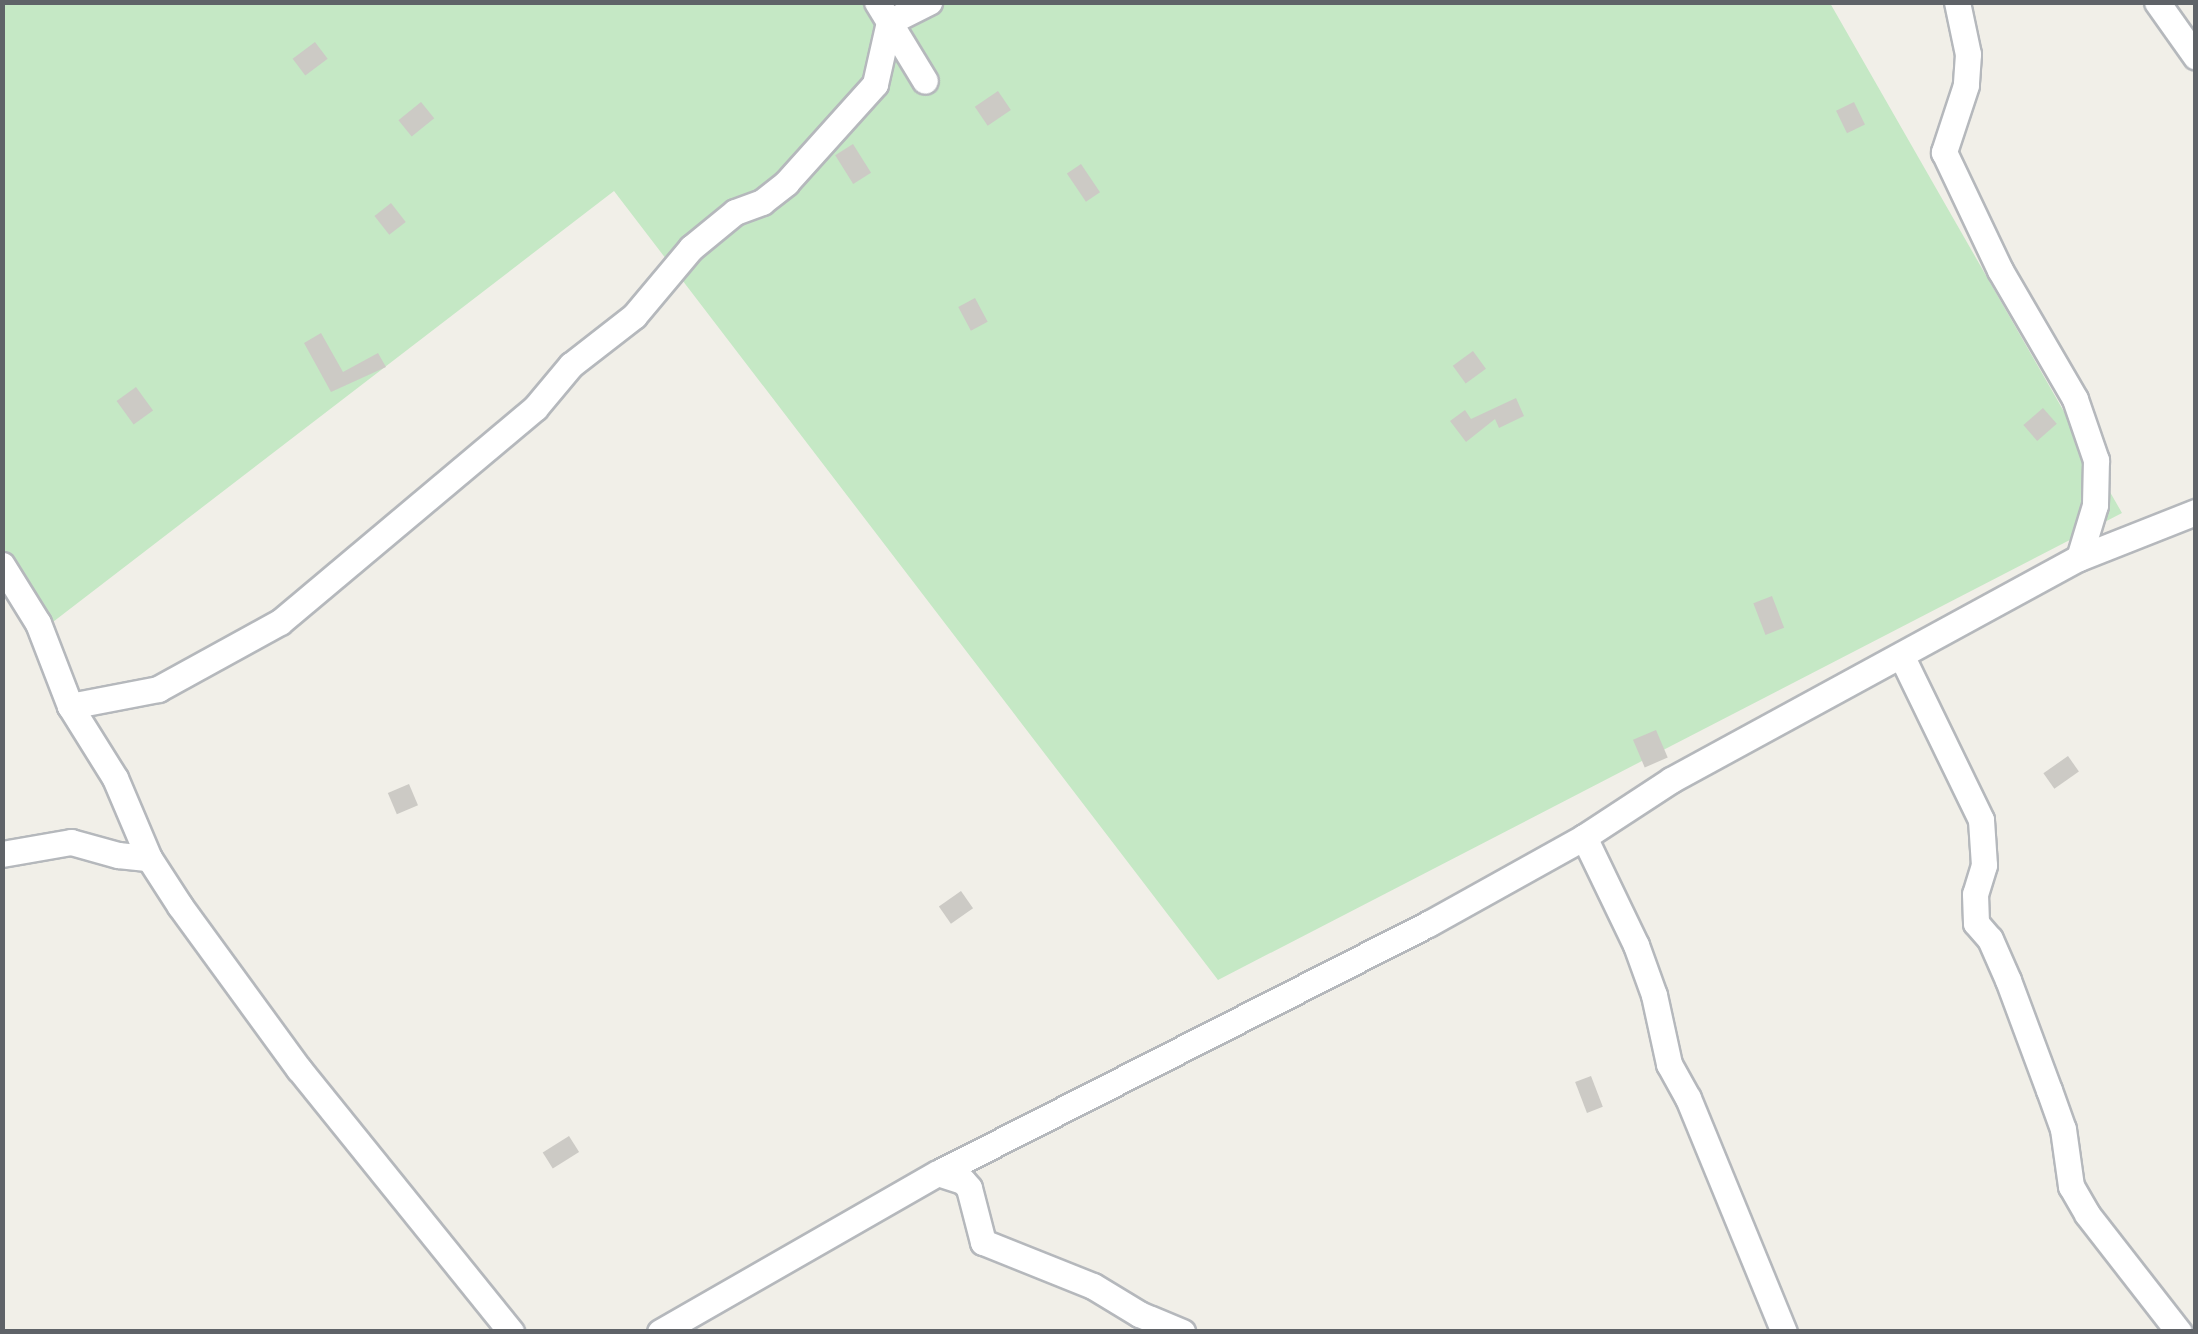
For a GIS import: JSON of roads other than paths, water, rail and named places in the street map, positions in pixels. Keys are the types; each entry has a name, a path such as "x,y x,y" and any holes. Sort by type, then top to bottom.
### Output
{"street":[{"path":"883,12 928,2"},
{"path":"1957,2 1968,54 1966,85 1944,152 2000,270 2075,399 2096,460 2095,505 2079,558"},
{"path":"2157,2 2196,58"},
{"path":"883,12 925,82"},
{"path":"70,706 158,689 280,622 535,408 571,365 634,316 690,248 734,212 762,202 786,183 875,84 883,12"},
{"path":"660,1332 938,1173 1428,924 1584,837 1671,780 2079,558 2196,512"},
{"path":"2,565 38,622 70,706 115,778 149,858 299,1069 510,1332"},
{"path":"1902,657 1925,696 1946,756 1981,820 1984,866 1975,894 1976,922 1990,939 2008,980 2049,1090 2063,1130 2071,1186 2087,1214 2179,1332"},
{"path":"1584,837 1636,944 1654,995 1669,1064 1784,1332"},
{"path":"2,854 71,842 118,855 149,858"},
{"path":"938,1173 962,1181 969,1188 983,1242 1093,1286 1139,1314 1182,1332"}]}
